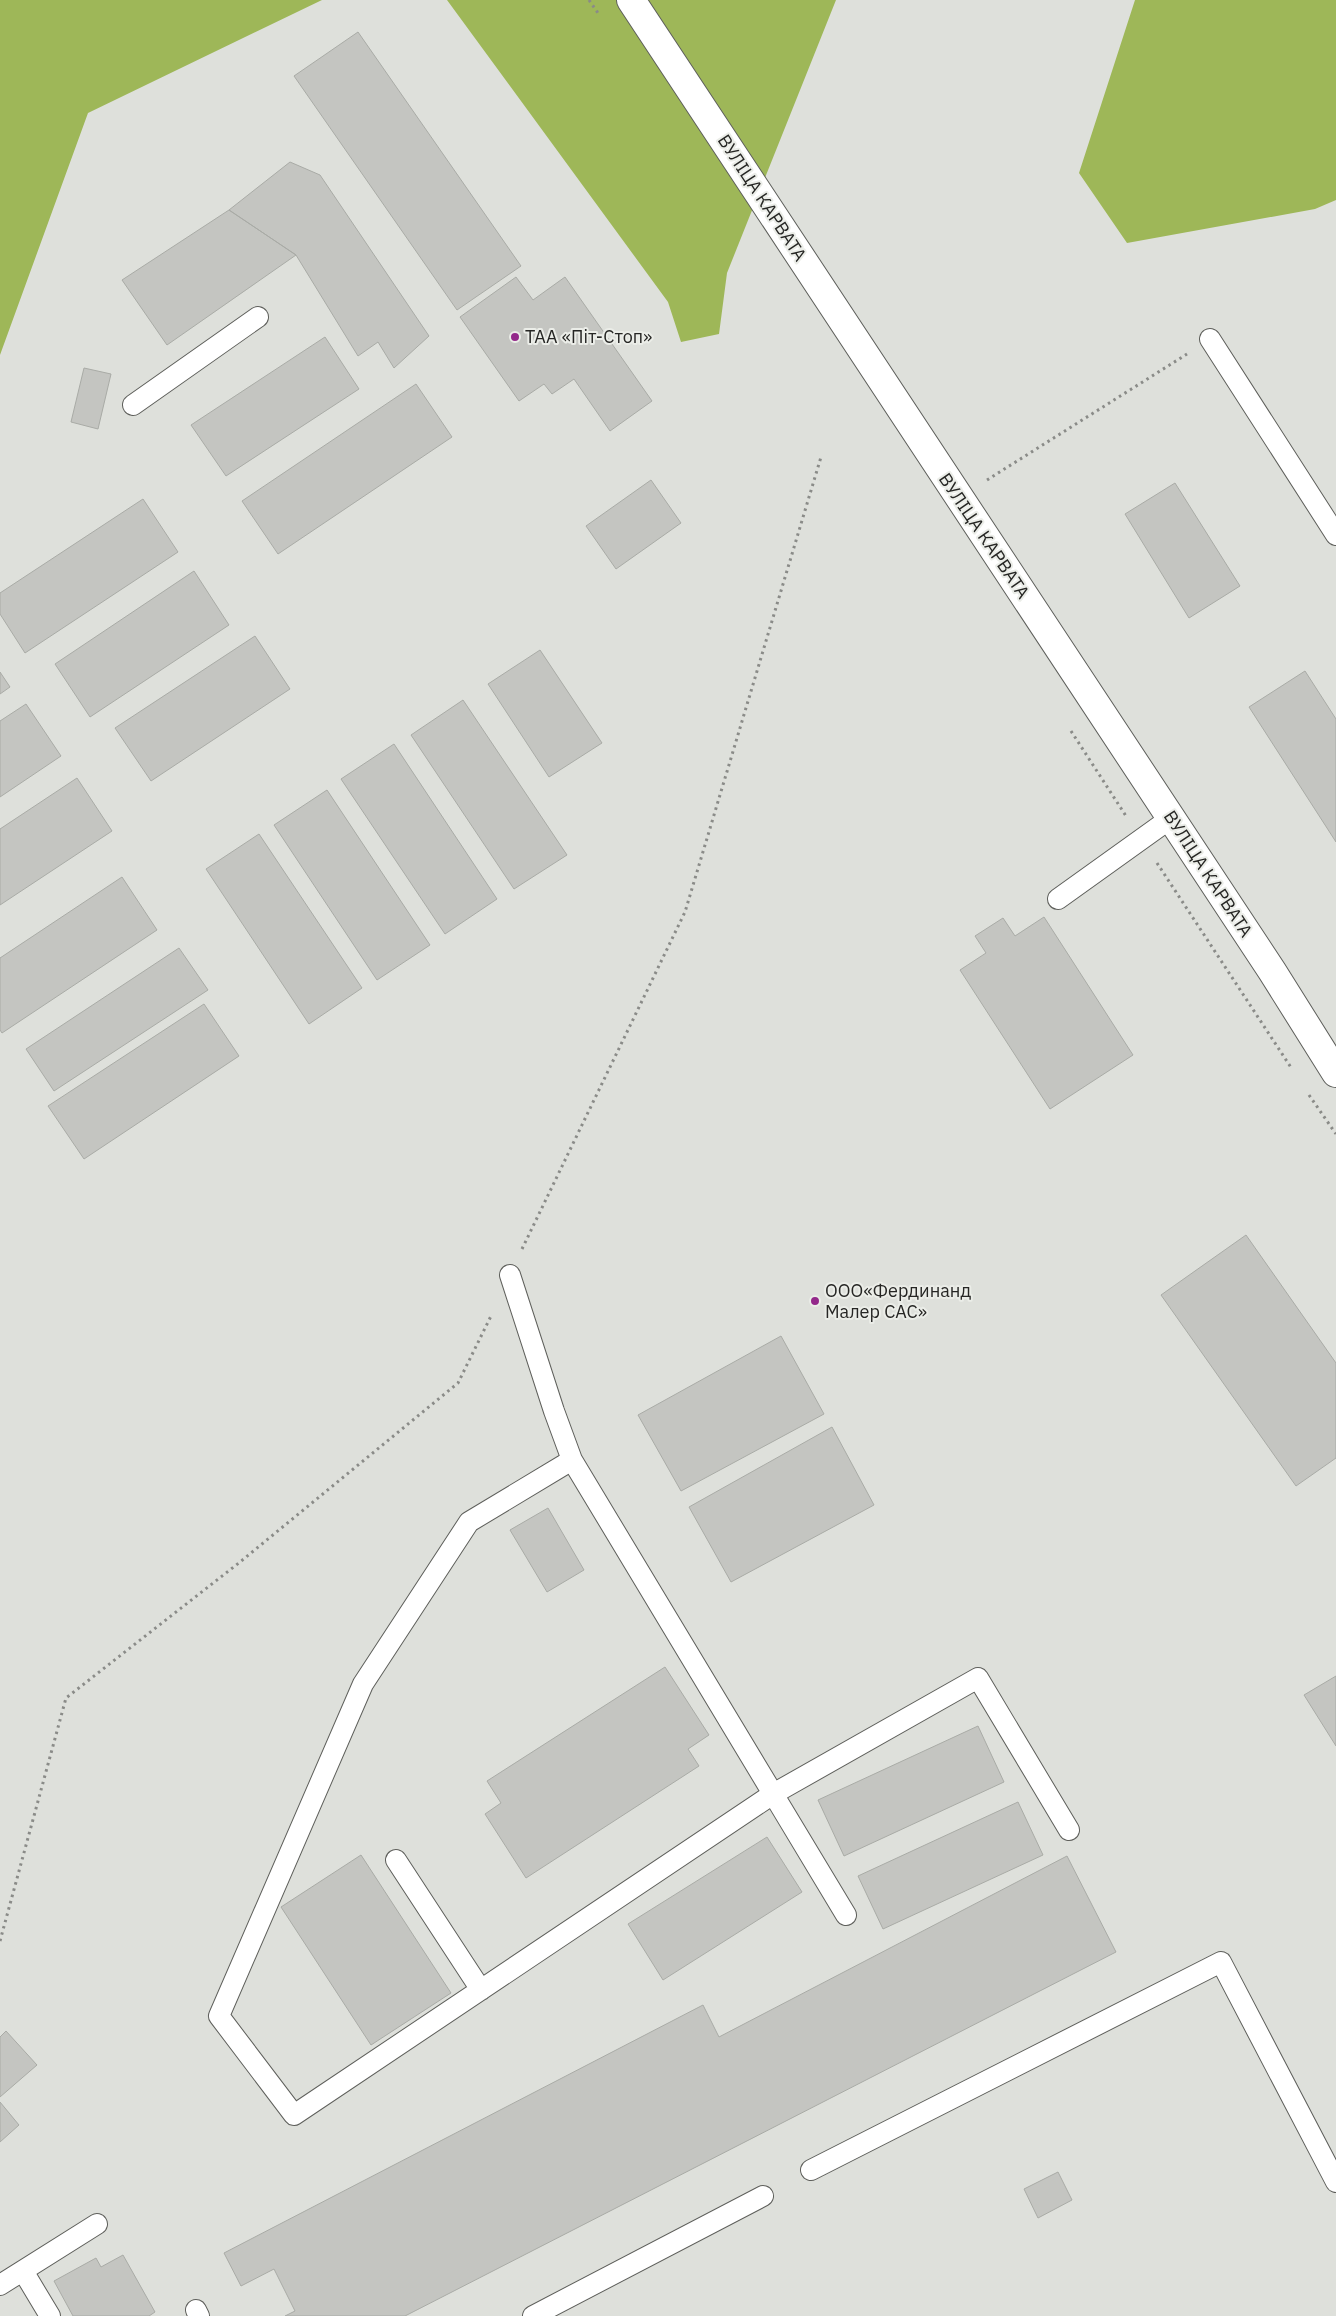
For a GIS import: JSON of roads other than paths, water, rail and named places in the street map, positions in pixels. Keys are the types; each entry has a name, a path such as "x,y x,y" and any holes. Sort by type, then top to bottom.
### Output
{"street":[{"name":"ВУЛІЦА КАРВАТА","path":"632,0 1170,818 1329,1045 1336,1074"}],"lane":[{"path":"133,405 258,317"},
{"path":"1210,339 1336,536"},
{"path":"1058,899 1170,818"},
{"path":"510,1274 572,1460 846,1915"},
{"path":"572,1460 469,1522 362,1684 219,2016 294,2115 773,1794 978,1678 1069,1830"},
{"path":"396,1860 481,1990"},
{"path":"811,2170 1222,1962 1336,2182"},
{"path":"533,2316 763,2196"},
{"path":"0,2285 97,2224"},
{"path":"23,2270 50,2316"}],"place":[{"name":"ТАА «Піт-Стоп»","path":"515,337"},
{"name":"ООО«Фердинанд Малер САС»","path":"815,1301"}]}
